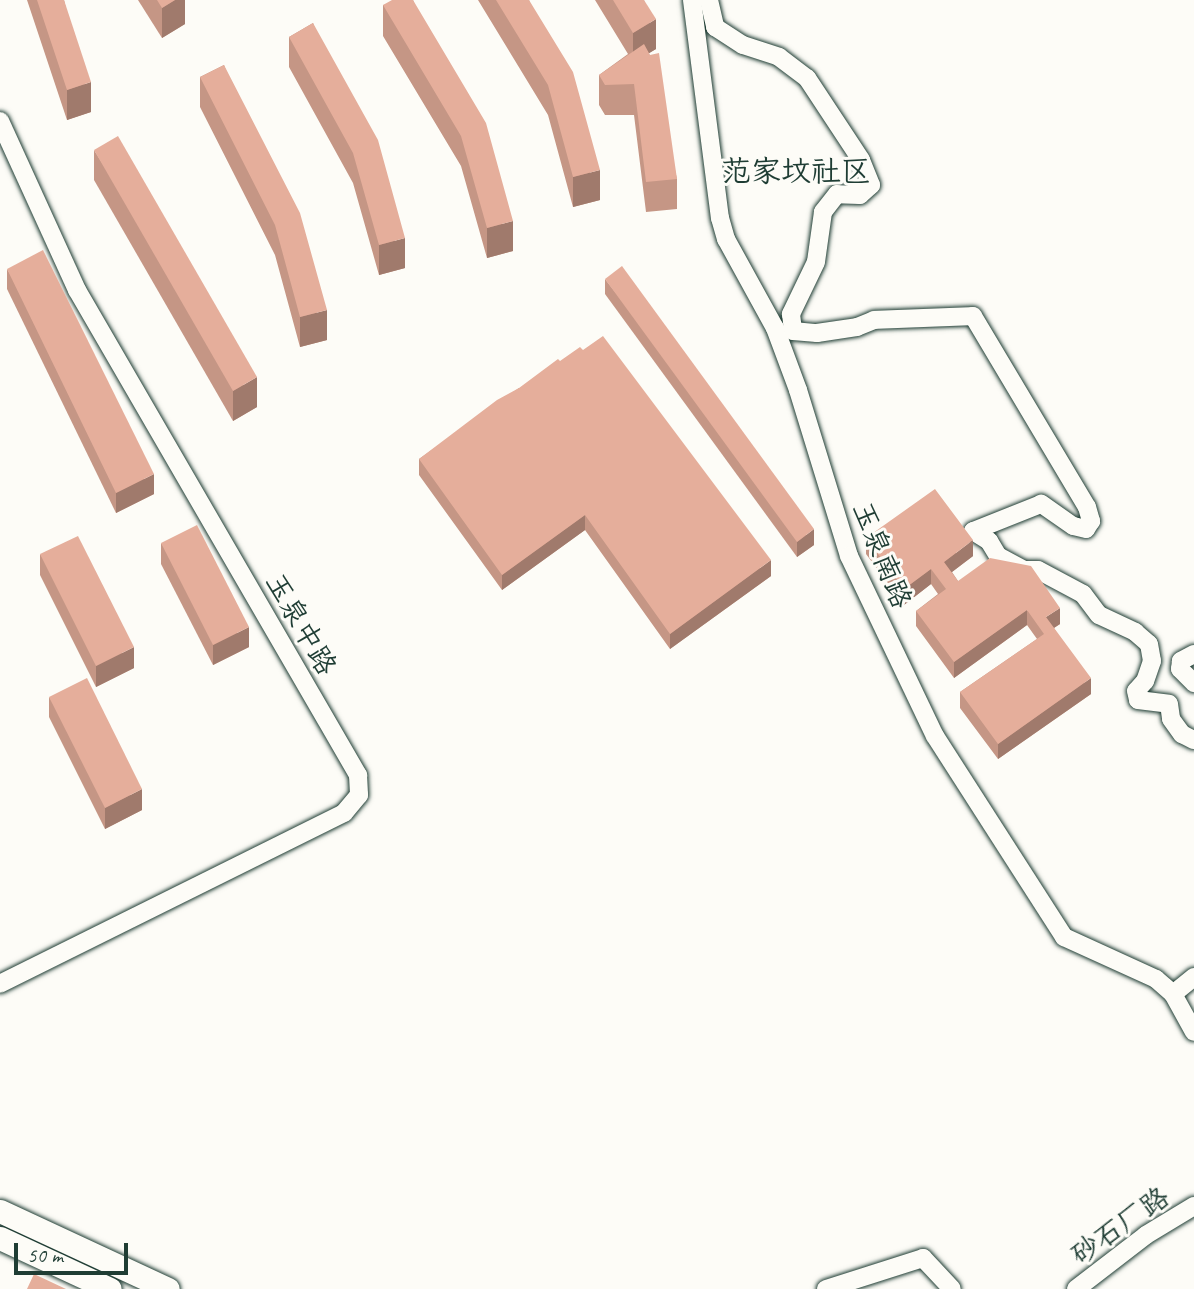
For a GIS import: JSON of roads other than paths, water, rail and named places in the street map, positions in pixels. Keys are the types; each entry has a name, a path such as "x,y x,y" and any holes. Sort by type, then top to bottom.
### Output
{"main road":[{"path":"0,1211 168,1289"},
{"path":"0,1238 110,1289"}],"street":[{"name":"玉泉南路","path":"692,0 720,218 726,239 775,328 798,390 849,556 929,724 1064,937 1156,979 1173,994 1194,1032"},
{"path":"709,0 715,27 743,45 779,57 807,78 861,160 871,185 860,195 837,194 823,212 816,262 791,314 793,331 817,333 857,327 874,320 973,316 1087,507 1091,521 1086,529 1073,526 1041,504 973,531 989,541 998,556 1024,570 1038,570 1083,594 1099,615 1135,632 1149,644 1152,661 1146,681 1136,691 1138,700 1169,704 1171,719 1182,734 1194,740"},
{"name":"玉泉中路","path":"0,121 77,290 358,775 359,795 344,813 0,984"},
{"path":"1194,654 1181,661 1180,669 1194,683"},
{"path":"1173,994 1194,977"},
{"name":"砂石厂路","path":"1076,1289 1146,1235 1194,1206"},
{"path":"826,1289 923,1258 952,1289"}],"district":[{"name":"范家坟社区","path":"796,171"}]}
